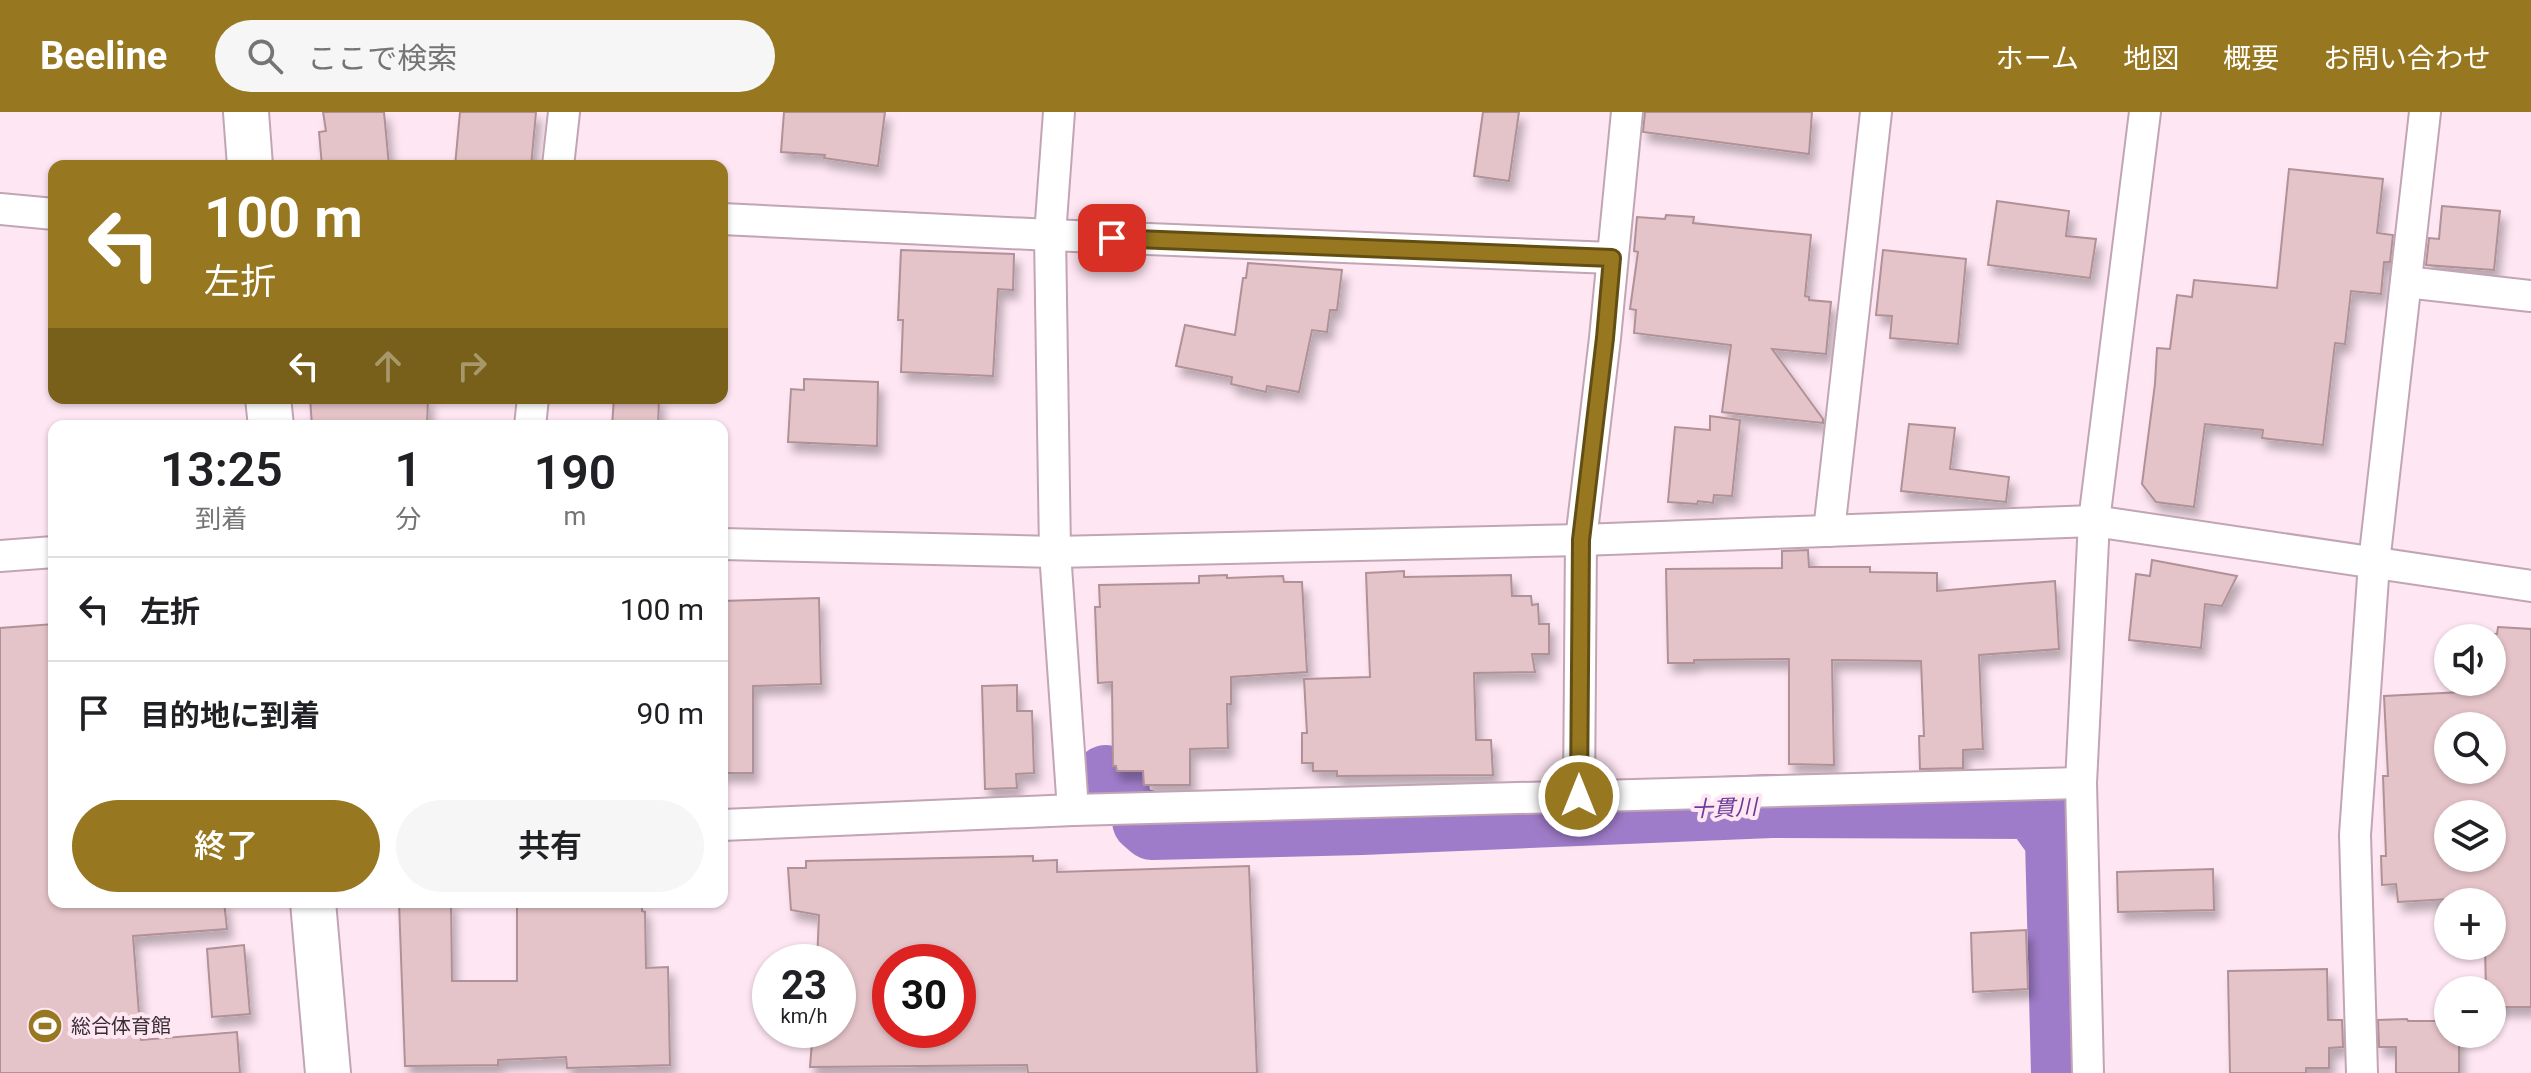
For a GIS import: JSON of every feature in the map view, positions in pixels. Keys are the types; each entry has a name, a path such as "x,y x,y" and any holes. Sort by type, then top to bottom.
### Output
{"street":[{"path":"246,112 250,160"},
{"path":"559,160 564,112"},
{"path":"1059,112 1050,235 1055,552 1073,810"},
{"path":"1579,796 1581,540 1627,112"},
{"path":"1829,531 1876,112"},
{"path":"2088,1073 2081,783 2094,521 2145,112"},
{"path":"2362,1073 2355,835 2374,563 2425,112"},
{"path":"0,209 48,213"},
{"path":"728,219 1612,258"},
{"path":"2406,282 2531,296"},
{"path":"728,544 1055,552 1581,540 2094,521 2531,586"},
{"path":"0,556 48,552"},
{"path":"728,825 1073,810 2081,783"},
{"path":"314,908 328,1073"}],"building":[{"path":"323,112 384,112 388,160 321,160 319,132 326,131"},
{"path":"460,112 536,112 532,160 456,160"},
{"path":"784,112 885,112 878,166 824,158 825,155 781,152"},
{"path":"1483,112 1519,112 1509,181 1474,176"},
{"path":"1645,112 1812,112 1809,154 1643,132"},
{"path":"2289,169 2383,179 2377,233 2393,235 2390,262 2384,262 2381,294 2351,291 2345,344 2335,343 2323,445 2262,438 2263,430 2205,424 2194,507 2156,502 2142,484 2157,348 2170,349 2177,295 2192,297 2194,280 2277,288"},
{"path":"1997,201 2069,211 2066,236 2096,239 2090,278 1988,265"},
{"path":"2442,206 2500,211 2494,270 2426,265 2429,238 2439,239"},
{"path":"1666,215 1694,217 1693,223 1811,235 1805,296 1809,300 1831,302 1826,354 1772,349 1823,423 1722,412 1731,345 1634,333 1636,310 1630,309 1638,252 1634,251 1637,217 1665,219"},
{"path":"901,250 1014,254 1013,290 998,289 993,376 901,372 903,320 898,320"},
{"path":"1883,250 1966,259 1958,344 1890,338 1892,316 1876,315"},
{"path":"1248,263 1342,270 1337,310 1330,310 1327,332 1312,330 1299,392 1267,386 1266,392 1231,384 1232,377 1176,366 1185,325 1235,335"},
{"path":"804,379 878,382 877,446 788,442 791,389 804,390"},
{"path":"310,404 428,404 427,420 312,420"},
{"path":"614,404 659,404 658,420 612,420"},
{"path":"1710,416 1740,420 1732,496 1714,495 1713,503 1668,502 1675,427 1710,430"},
{"path":"1909,424 1955,428 1950,469 2009,477 2006,502 1901,491"},
{"path":"1808,550 1809,567 1870,567 1870,572 1937,573 1937,591 2055,581 2059,649 1979,655 1983,749 1963,750 1963,768 1920,769 1919,736 1924,736 1921,661 1832,660 1834,765 1789,764 1789,659 1668,663 1666,569 1782,568 1782,551"},
{"path":"2152,560 2237,576 2222,606 2205,604 2201,648 2129,640 2136,574 2150,576"},
{"path":"1404,571 1404,577 1511,575 1512,596 1531,596 1532,605 1538,604 1539,624 1549,624 1549,654 1532,654 1535,672 1474,673 1476,740 1491,740 1493,775 1337,776 1337,771 1313,771 1313,763 1302,763 1302,733 1307,733 1304,679 1370,677 1366,573"},
{"path":"1227,575 1227,578 1283,576 1284,582 1302,582 1307,672 1231,677 1231,704 1227,704 1228,748 1190,749 1190,785 1144,785 1143,771 1117,771 1113,766 1112,682 1098,683 1095,607 1100,607 1099,585 1199,583 1199,576"},
{"path":"819,598 821,684 753,686 753,773 728,773 728,601"},
{"path":"48,624 48,908 225,908 227,929 133,936 141,1040 237,1032 240,1073 0,1073 0,628"},
{"path":"2506,627 2531,629 2531,1007 2506,1007 2506,976 2486,976 2485,960 2506,960 2506,888 2434,888 2434,900 2398,902 2396,884 2382,885 2381,856 2386,856 2383,776 2388,776 2384,696 2434,693 2434,696 2506,696"},
{"path":"1017,685 1017,711 1032,711 1034,773 1016,774 1017,788 985,789 982,686"},
{"path":"1033,856 1033,861 1057,860 1057,872 1249,866 1257,1073 1028,1073 1027,1065 810,1067 812,1048 856,1048 856,944 818,944 819,915 791,910 788,868 806,868 806,861"},
{"path":"2213,869 2214,910 2118,912 2117,872"},
{"path":"399,908 451,908 452,981 517,981 517,908 642,908 645,912 646,968 668,967 670,1065 567,1068 566,1057 498,1060 498,1065 405,1066"},
{"path":"2026,930 2028,989 1973,992 1971,933"},
{"path":"244,945 250,1014 212,1017 207,949"},
{"path":"2327,969 2328,1020 2342,1020 2343,1047 2329,1048 2329,1068 2306,1068 2306,1073 2230,1073 2228,971"},
{"path":"2378,1020 2434,1021 2434,1048 2459,1048 2459,1073 2396,1073 2396,1047 2379,1047"}],"waterway":[{"name":"十貫川","path":"1106,777 1118,792"},
{"name":"十貫川","path":"1144,821 1152,828 1362,823 1771,806 2033,807 2057,840 2063,1073"}],"place":[{"name":"総合体育館","path":"45,1026"}],"route":[{"path":"1112,238 1612,258 1581,540 1579,796"}]}
